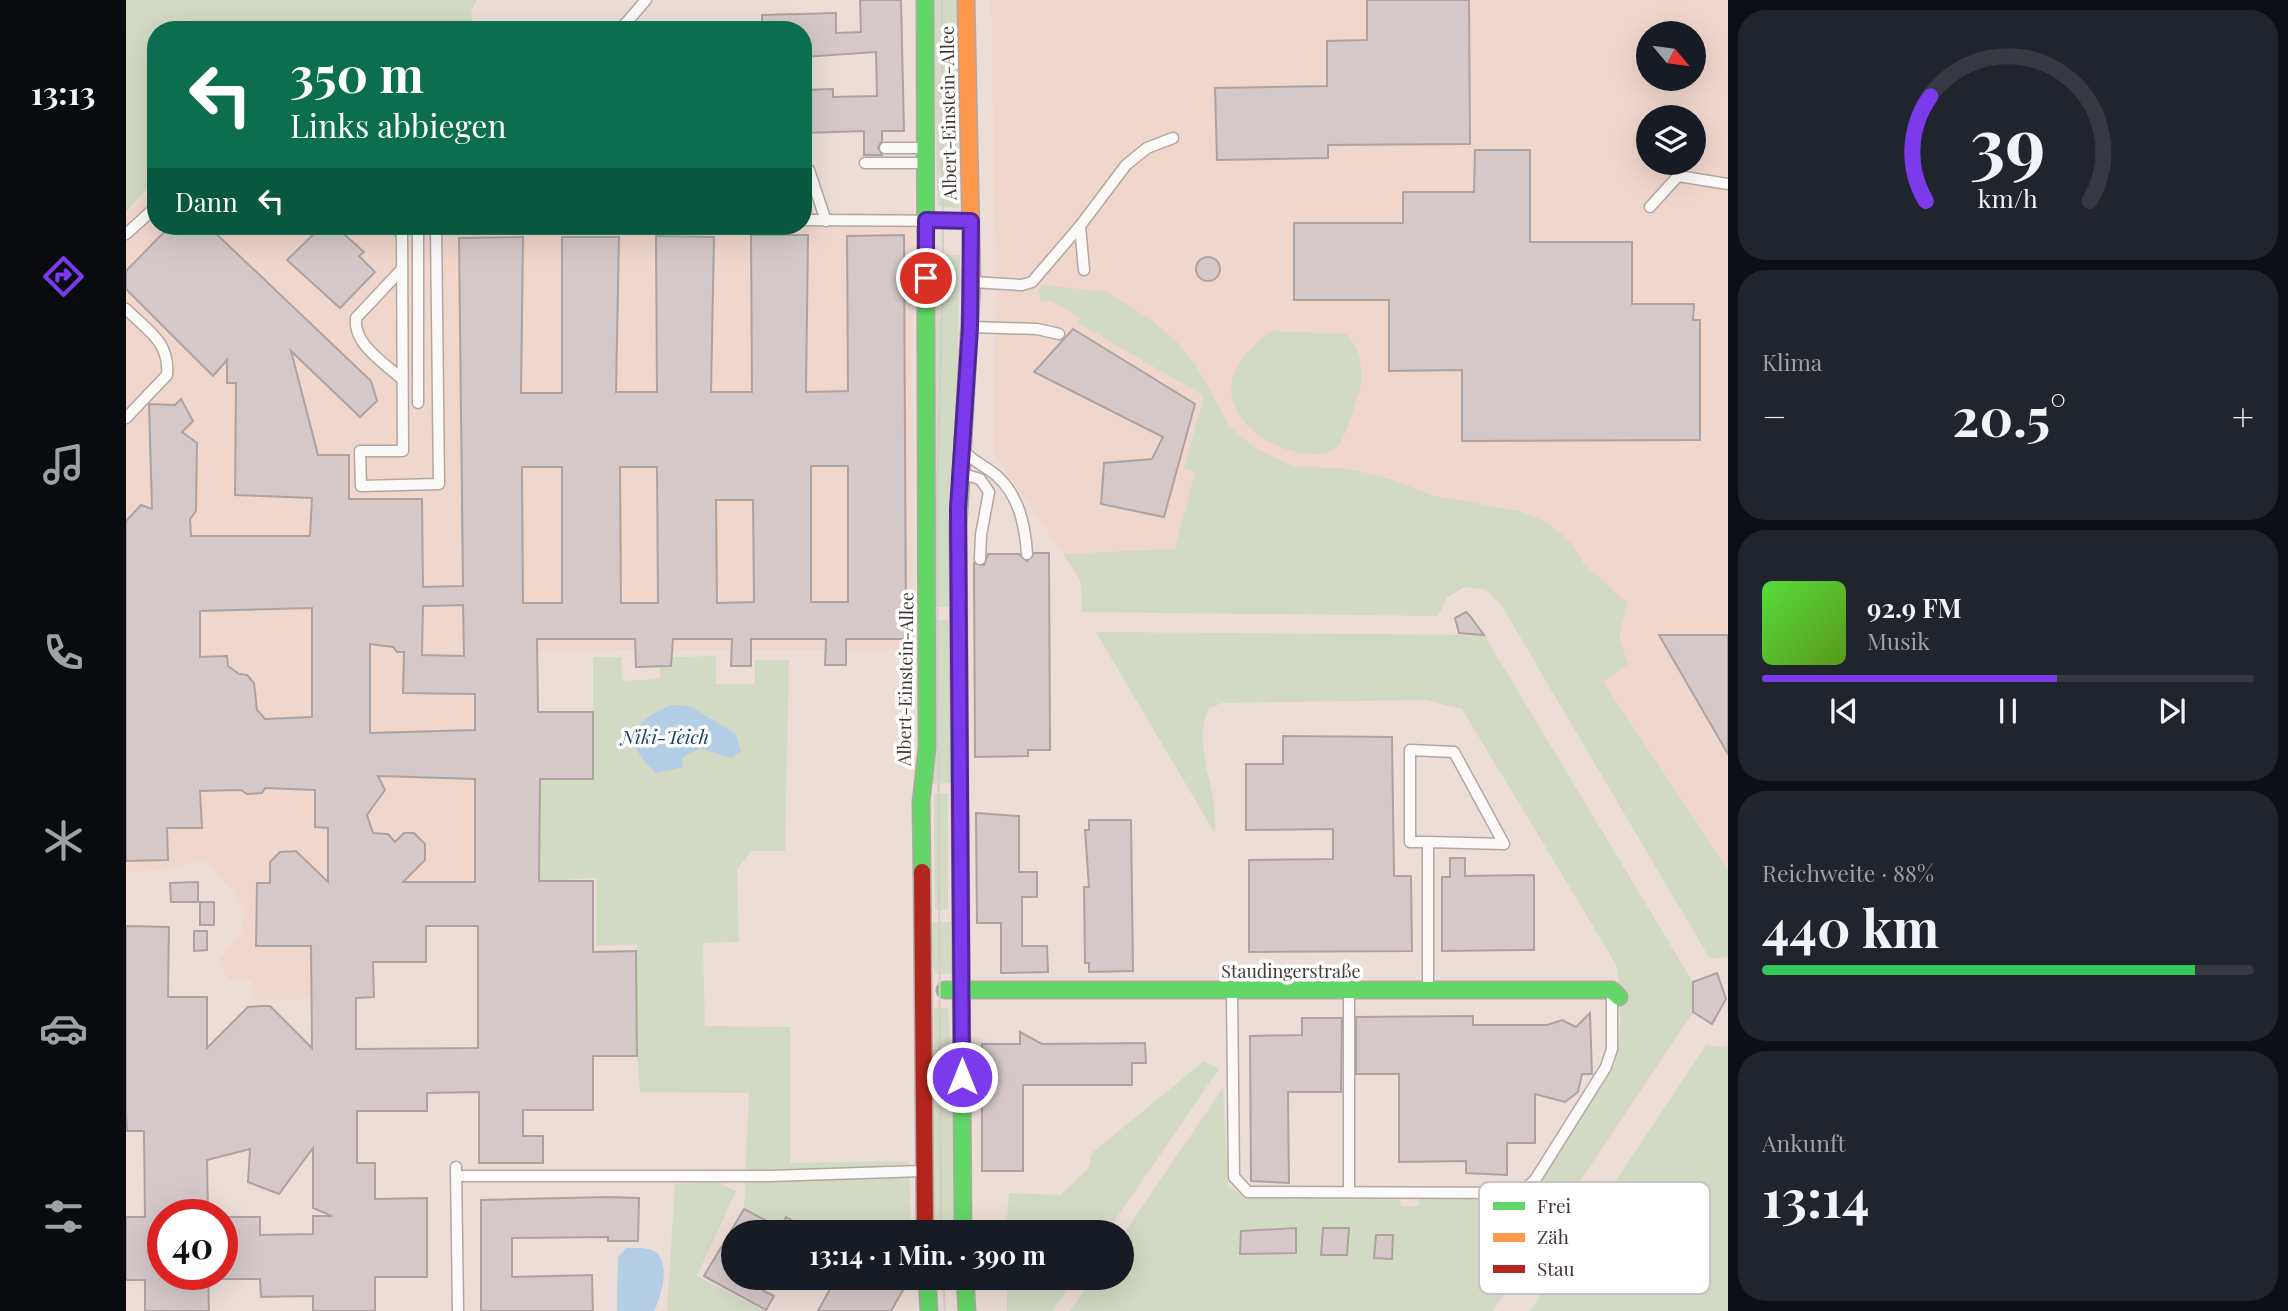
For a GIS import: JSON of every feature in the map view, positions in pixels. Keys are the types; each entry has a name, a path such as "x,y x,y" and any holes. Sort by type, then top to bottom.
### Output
{"street":[{"name":"Albert-Einstein-Allee","path":"925,0 927,748 921,802 925,1220"},
{"name":"Albert-Einstein-Allee","path":"963,1220 959,474 972,282 966,0"},
{"name":"Staudingerstraße","path":"922,990 1616,993"},
{"path":"928,1290 929,1311"},
{"path":"966,1290 967,1311"}],"lane":[{"path":"628,21 646,0"},
{"path":"972,282 1022,285 1032,282 1080,226 1126,165 1147,148 1173,138"},
{"path":"885,148 926,155"},
{"path":"865,163 926,155"},
{"path":"1650,207 1678,176 1728,184"},
{"path":"812,179 826,220"},
{"path":"126,234 147,214"},
{"path":"812,220 971,221"},
{"path":"1080,226 1084,270"},
{"path":"402,235 403,451 360,451 361,486 439,484 436,235"},
{"path":"418,235 418,402"},
{"path":"401,269 356,317 355,328 359,339 402,379"},
{"path":"126,309 159,341 169,357 167,375 126,418"},
{"path":"970,327 1037,329 1059,334"},
{"path":"961,444 967,455 995,474 1009,490 1024,525 1027,554"},
{"path":"959,474 977,477 989,489 980,559"},
{"path":"1409,750 1454,752 1504,844 1428,842 1410,842 1409,750"},
{"path":"1428,842 1428,991"},
{"path":"1232,991 1234,1177 1248,1192 1479,1193"},
{"path":"1349,991 1349,1191"},
{"path":"1533,1182 1606,1067 1612,1049 1616,993"},
{"path":"458,1311 457,1172 762,1176 924,1171"}],"shaded area":[{"path":"991,0 1728,0 1728,904 1513,550 1080,579 994,453 996,271"},
{"path":"147,194 147,235 812,235 812,213 913,211 912,649 477,651 475,878 478,926 426,926 426,962 374,962 374,997 252,1000 253,979 228,979 219,960 243,930 244,905 205,860 174,868 126,873 126,216"}],"green space":[{"path":"126,0 477,0 471,11 473,21 147,21 147,189 126,212"},
{"path":"930,0 961,0 959,208 938,206"},
{"path":"930,255 960,255 953,607 931,607"},
{"path":"1043,285 1107,292 1152,320 1176,341 1197,367 1228,424 1253,447 1292,466 1350,469 1390,479 1434,496 1520,511 1546,522 1571,542 1584,564 1627,603 1619,638 1628,664 1603,682 1728,870 1728,957 1710,959 1500,603 1486,590 1464,587 1447,598 1438,616 1082,612 1080,579 1063,554 1175,549 1195,472 1184,468 1204,396 1078,323 1081,318 1050,300 1041,302 1038,291"},
{"path":"1272,331 1346,334 1355,345 1361,370 1359,393 1343,438 1324,453 1302,453 1277,445 1254,431 1237,411 1231,387 1242,360"},
{"path":"931,620 953,620 956,783 927,784"},
{"path":"1096,632 1484,635 1693,982 1693,1012 1579,1182 1539,1182 1615,1066 1620,1023 1618,970 1462,709 1425,700 1222,703 1209,708 1203,740 1215,818 1214,832"},
{"path":"716,656 716,684 755,684 755,660 789,660 785,851 752,851 737,869 739,942 703,943 705,1026 790,1027 790,1163 909,1161 911,1220 791,1220 786,1217 783,1220 767,1220 744,1209 749,1093 640,1092 637,1056 637,945 596,946 597,878 539,881 540,779 593,778 593,657 621,657 622,681 660,679 660,668 673,667 672,657"},
{"path":"948,793 948,910 935,910 934,794"},
{"path":"927,922 956,922 951,974 935,974"},
{"path":"934,1008 948,1008 958,1220 931,1220"},
{"path":"1706,1045 1728,1045 1728,1311 1530,1311 1541,1294 1710,1294 1710,1182 1615,1182"},
{"path":"1204,1061 1219,1069 1115,1220 1007,1220 1009,1193 1060,1195 1088,1169 1092,1153"},
{"path":"1223,1088 1228,1185 1244,1198 1400,1198 1401,1206 1419,1206 1420,1198 1479,1199 1479,1294 1504,1294 1493,1311 1070,1311 1085,1290 1134,1290 1133,1220"},
{"path":"718,1182 736,1191 697,1276 764,1311 667,1311 675,1184"},
{"path":"1007,1290 1067,1290 1052,1311 1007,1311"}],"water":[{"name":"Niki-Teich","path":"671,705 690,706 736,734 741,752 731,758 700,748 682,758 683,767 656,773 638,751 635,733 647,718"},
{"path":"626,1248 654,1251 663,1263 662,1288 654,1311 617,1311 618,1257"}],"building":[{"path":"860,0 901,0 904,131 882,131 882,141 878,147 882,155 864,155 864,131 812,133 812,90 833,89 833,97 877,96 876,52 812,56 812,21 762,21 762,15 836,13 836,33 861,32"},
{"path":"1367,0 1469,0 1470,144 1328,145 1328,158 1217,160 1215,88 1327,86 1327,41 1367,40"},
{"path":"1475,150 1530,150 1530,242 1632,242 1632,304 1694,304 1693,320 1700,320 1700,440 1462,441 1462,370 1389,371 1389,300 1294,300 1294,223 1403,223 1403,192 1474,192"},
{"path":"161,235 217,235 371,381 377,401 360,417 291,351 318,455 349,455 349,499 422,499 423,587 463,586 459,238 523,237 521,393 562,393 562,237 619,237 616,392 657,392 656,236 714,237 711,392 752,392 751,235 808,235 806,392 848,391 847,236 904,235 906,639 846,639 846,665 825,665 826,639 751,639 751,666 731,666 732,639 673,639 671,666 636,667 635,639 537,639 538,712 593,712 593,779 540,779 539,881 593,881 593,952 636,951 637,1056 593,1056 593,1110 523,1110 523,1136 543,1136 543,1163 479,1163 479,1092 427,1093 427,1111 357,1111 357,1163 375,1163 375,1199 427,1198 427,1277 375,1277 375,1311 313,1311 313,1296 261,1297 260,1279 238,1279 238,1217 260,1217 260,1235 313,1234 313,1216 332,1216 313,1208 313,1148 279,1194 248,1182 250,1149 207,1160 208,1199 147,1199 147,1290 208,1290 209,1311 145,1311 145,1280 126,1280 126,1217 145,1217 144,1131 127,1131 126,926 169,927 168,997 207,997 207,1048 248,1007 270,1006 312,1048 311,946 256,946 257,883 270,883 270,862 280,852 296,851 328,882 328,828 315,827 315,790 265,788 262,793 247,794 241,790 200,791 202,828 167,828 168,860 126,861 126,521 141,505 152,509 149,404 175,405 181,399 193,421 182,432 197,443 196,511 190,519 191,536 310,536 312,498 235,495 236,383 227,383 227,360 213,376 126,289 126,271","holes":["811,466 848,466 848,602 811,602","522,467 562,467 562,603 523,603","620,467 657,467 658,603 621,603","716,500 753,500 754,602 717,603","463,605 464,656 422,655 423,606","312,608 312,717 265,719 257,710 254,683 247,675 239,674 228,666 227,656 200,657 200,611","370,644 393,647 397,652 404,652 403,693 475,694 475,730 370,733","378,776 475,779 475,882 403,882 425,860 425,844 414,833 404,833 395,842 388,834 373,833 367,815 385,790","426,926 478,926 478,1048 356,1049 356,998 374,997 373,962 426,962"]},
{"path":"313,235 345,235 364,252 359,256 375,272 340,308 287,260"},
{"path":"1208,257 1217,260 1220,269 1217,278 1208,281 1199,278 1196,269 1199,260"},
{"path":"1073,329 1195,404 1164,517 1101,504 1104,463 1152,459 1163,437 1034,372"},
{"path":"1034,553 1049,553 1050,750 1028,750 1028,756 975,757 974,563 984,565 988,554 1019,554 1027,561"},
{"path":"1466,612 1484,635 1459,633 1455,618"},
{"path":"1659,635 1728,635 1728,754"},
{"path":"1283,736 1392,737 1394,876 1411,876 1412,951 1249,952 1249,860 1333,859 1333,829 1246,830 1246,764 1283,764"},
{"path":"976,813 1019,816 1019,872 1037,872 1037,897 1022,897 1022,946 1047,946 1048,972 1001,973 1001,923 977,923"},
{"path":"1089,820 1131,820 1133,971 1089,972 1089,963 1085,963 1084,887 1089,887 1085,830 1089,830"},
{"path":"1450,858 1465,858 1465,876 1534,875 1534,950 1442,951 1442,877 1450,877"},
{"path":"198,882 198,902 171,902 170,883"},
{"path":"200,902 214,902 214,925 200,925"},
{"path":"194,931 207,931 207,950 194,951"},
{"path":"1717,973 1726,999 1712,1024 1693,1012 1693,982"},
{"path":"1590,1013 1592,1074 1582,1074 1578,1092 1565,1102 1535,1094 1535,1143 1507,1143 1507,1175 1466,1173 1466,1161 1399,1162 1399,1074 1356,1074 1356,1017 1473,1016 1473,1025 1547,1025 1562,1020 1576,1027"},
{"path":"1302,1018 1342,1018 1341,1092 1288,1092 1289,1183 1251,1181 1250,1036 1302,1035"},
{"path":"1020,1032 1042,1044 1145,1043 1146,1063 1132,1063 1132,1085 1023,1085 1023,1171 982,1171 982,1044 1020,1044"},
{"path":"639,1198 638,1241 608,1241 608,1237 512,1238 512,1277 592,1275 593,1311 481,1311 481,1200"},
{"path":"744,1209 765,1220 737,1220"},
{"path":"1296,1228 1296,1253 1240,1254 1241,1231"},
{"path":"1323,1228 1349,1228 1347,1255 1321,1255"},
{"path":"1376,1235 1393,1235 1392,1259 1374,1258"},
{"path":"721,1248 721,1285 704,1276"},
{"path":"730,1290 762,1290 774,1296 766,1310"},
{"path":"829,1290 903,1290 891,1311 818,1311"}],"tram line":[{"path":"941,1220 937,501 943,274 942,0"},
{"path":"944,1290 945,1311"}],"traffic: fast":[{"path":"922,872 921,802 927,748 925,0"},
{"path":"961,478 958,526 963,1220"},
{"path":"945,990 1612,990 1619,997"},
{"path":"928,1290 929,1311"},
{"path":"966,1290 967,1311"}],"traffic: slow":[{"path":"961,478 972,282 966,0"}],"traffic: jam":[{"path":"922,872 925,1220"}],"route":[{"path":"926,278 926,220 971,221 970,327 958,508 962,1077"}]}
